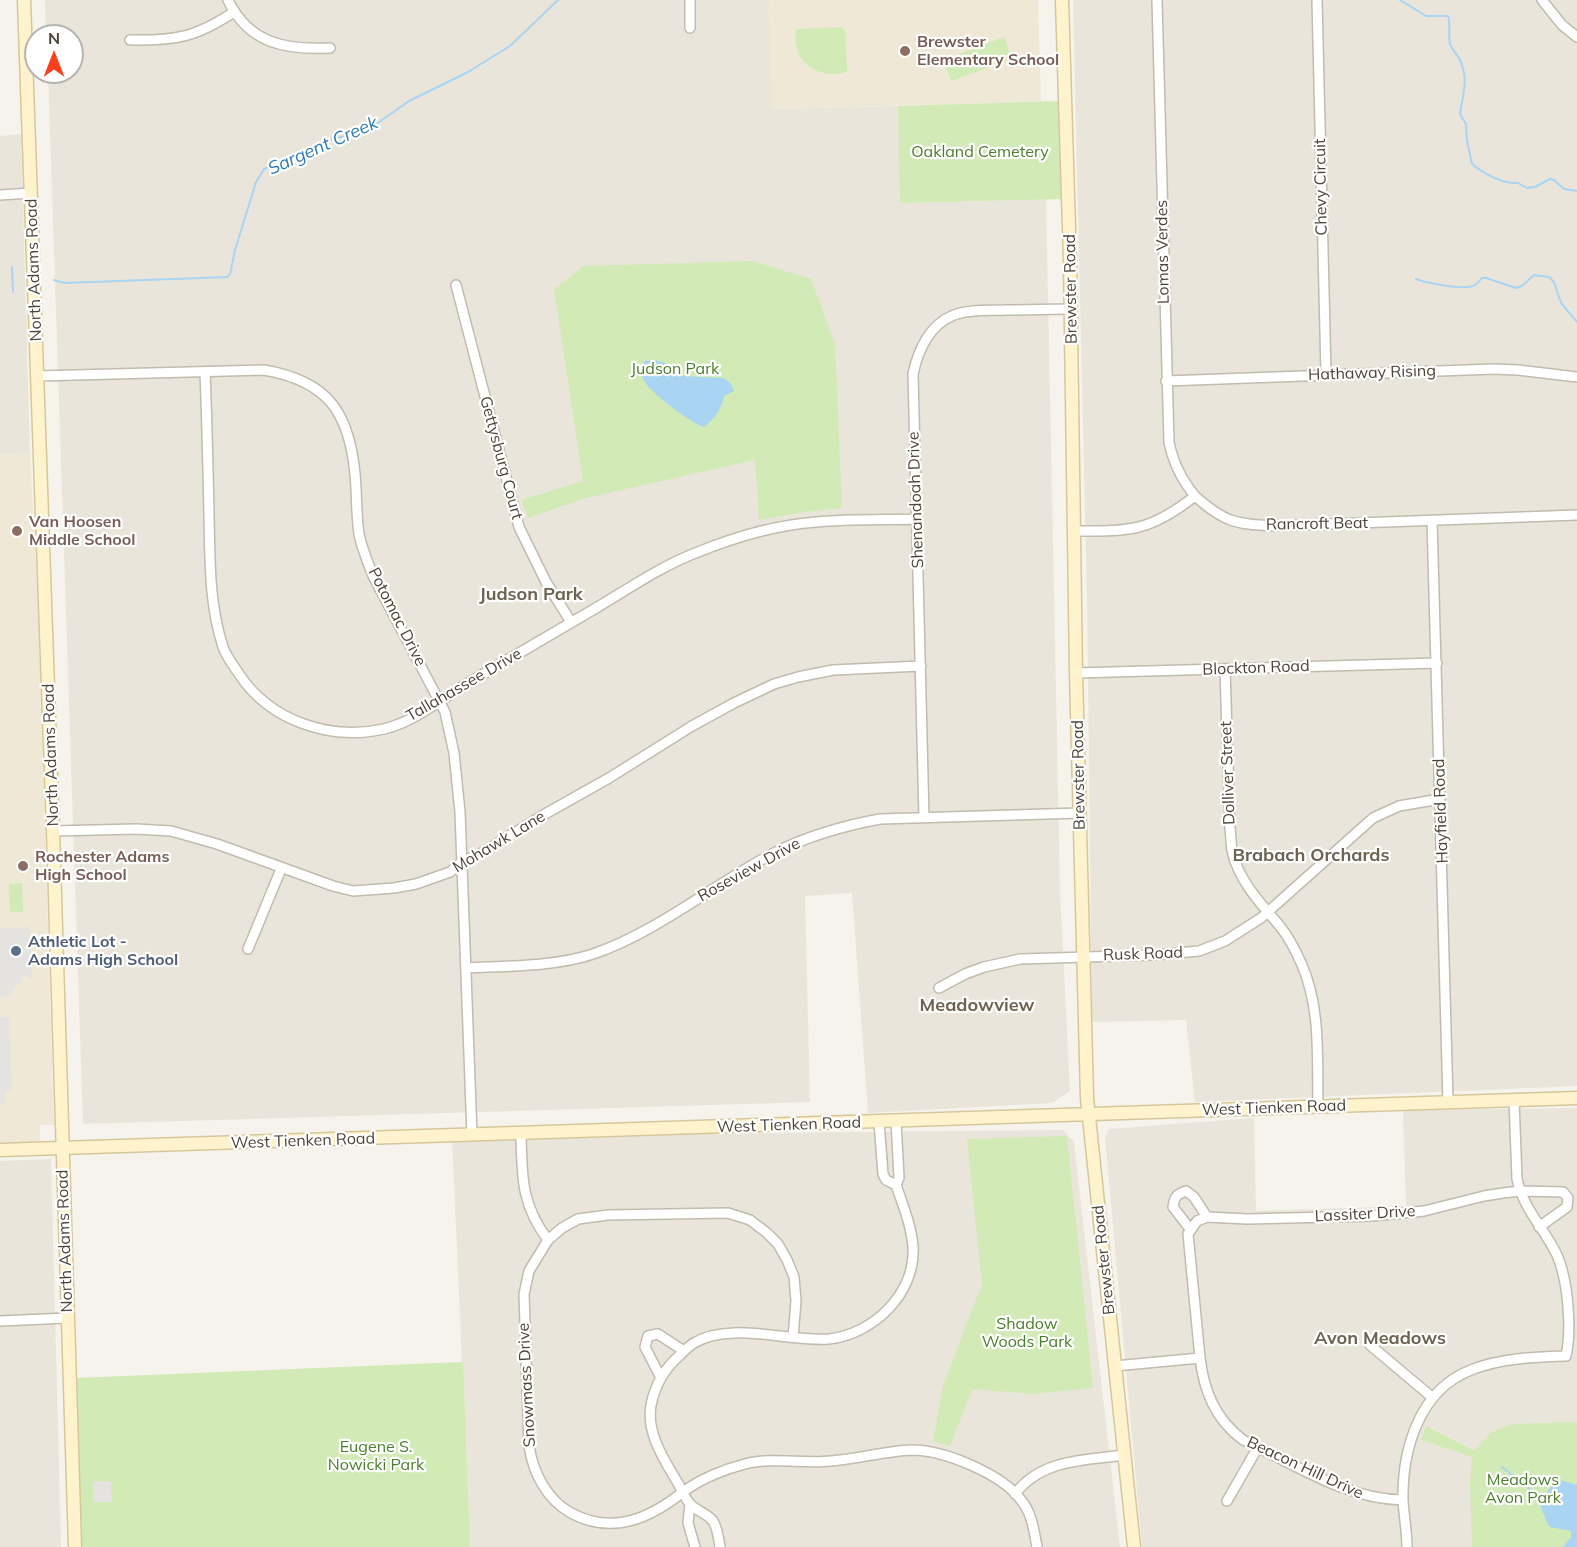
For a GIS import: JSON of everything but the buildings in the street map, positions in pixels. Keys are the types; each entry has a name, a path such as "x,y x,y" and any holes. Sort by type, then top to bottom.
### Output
{"street":[{"name":"North Adams Road","path":"24,0 75,1547"},
{"path":"228,0 237,18 267,40 289,48 330,48"},
{"path":"690,0 690,28"},
{"name":"Brewster Road","path":"1062,0 1071,309 1076,674 1089,1115 1134,1547"},
{"name":"Lomas Verdes","path":"1156,0 1169,442 1172,459 1184,483 1195,496"},
{"name":"Chevy Circuit","path":"1317,0 1326,374"},
{"path":"1542,0 1562,25 1577,37"},
{"path":"130,40 164,41 179,38 210,28 234,12"},
{"path":"0,195 31,193"},
{"name":"Gettysburg Court","path":"456,285 519,527 546,582 571,622"},
{"name":"Shenandoah Drive","path":"924,818 913,374 920,349 925,340 942,322 954,315 971,311 1071,309"},
{"name":"Hathaway Rising","path":"1166,381 1494,369 1577,377"},
{"name":"Potomac Drive","path":"38,376 264,370 280,372 310,385 336,406 351,447 359,534 365,555 374,578 440,702 447,722 458,775 472,1135"},
{"name":"Tallahassee Drive","path":"205,372 213,607 226,653 247,687 285,716 321,729 343,732 386,728 440,702 670,564 700,551 766,530 815,522 917,519"},
{"path":"1075,531 1131,530 1143,527 1172,514 1195,496"},
{"name":"Rancroft Beat","path":"1195,496 1214,513 1230,520 1275,526 1577,515"},
{"path":"1577,515 1577,521"},
{"name":"Hayfield Road","path":"1432,520 1448,1102"},
{"name":"Blockton Road","path":"1076,674 1437,663"},
{"name":"Mohawk Lane","path":"53,831 136,829 171,831 217,844 333,886 353,891 394,888 450,872 463,861 478,855 609,778 692,726 734,702 774,684 833,670 921,666"},
{"name":"Dolliver Street","path":"1225,669 1232,852 1239,871 1250,890 1291,943 1307,977 1316,1022 1318,1106"},
{"name":"Rusk Road","path":"939,988 965,974 1002,962 1020,959 1154,956 1199,951 1225,941 1266,913 1372,818 1399,806 1440,799"},
{"name":"Roseview Drive","path":"467,968 554,962 594,953 638,934 771,855 818,833 880,819 1080,813"},
{"path":"248,949 281,869"},
{"name":"West Tienken Road","path":"0,1150 1577,1098"},
{"path":"1407,1547 1403,1500 1407,1456 1414,1431 1433,1398 1459,1376 1482,1366 1504,1361 1566,1356 1568,1316 1562,1266 1530,1213 1520,1191 1517,1179 1514,1100"},
{"path":"720,1547 713,1521 690,1504 665,1462 651,1429 651,1406 661,1378 672,1362 693,1343 712,1335 742,1334 829,1339 861,1330 879,1318 898,1298 911,1265 913,1248 911,1230 896,1185 899,1178 896,1121"},
{"path":"879,1122 883,1174 886,1180 896,1185"},
{"path":"521,1134 525,1198 534,1219 548,1240"},
{"path":"1115,1366 1200,1358 1188,1234 1197,1221 1207,1216 1194,1197 1186,1191 1178,1194 1174,1199 1173,1207 1190,1229"},
{"name":"Lassiter Drive","path":"1207,1216 1247,1219 1371,1216 1424,1211 1484,1196 1520,1191 1563,1192 1568,1198 1567,1207 1539,1227"},
{"name":"Snowmass Drive","path":"793,1337 796,1301 794,1277 778,1244 750,1220 728,1213 595,1216 578,1220 562,1228 548,1240 529,1271 524,1294 528,1428 532,1465 538,1478 565,1509 583,1519 627,1523 666,1505 683,1492 728,1469 747,1464 766,1461 832,1461 917,1450 941,1454 989,1474 1015,1494 1021,1499 1030,1517 1037,1547"},
{"path":"0,1321 67,1318"},
{"path":"661,1378 645,1347 648,1336 658,1334 684,1351"},
{"path":"1370,1346 1433,1398"},
{"name":"Beacon Hill Drive","path":"1200,1358 1202,1378 1220,1419 1243,1440 1356,1494 1383,1500 1403,1500"},
{"path":"1227,1501 1258,1447"},
{"path":"1015,1494 1020,1487 1054,1466 1070,1461 1125,1455"},
{"path":"690,1504 688,1524 695,1547"}],"shaded area":[{"name":"Judson Park","path":"45,0 769,0 773,109 898,106 901,203 1046,199 1060,889 1070,1091 1052,1103 868,1113 852,893 805,896 810,1102 83,1124 48,84 84,84 84,24 46,24"},
{"name":"Brewster Elementary School","path":"769,0 1038,0 1041,102 772,109"},
{"path":"1073,0 1577,0 1577,1086 1195,1102 1186,1020 1092,1022 1087,599"},
{"path":"21,134 30,453 0,455 0,136"},
{"name":"Rochester Adams High School","path":"30,453 38,606 54,1125 40,1125 40,1142 0,1143 0,455"},
{"name":"Athletic Lot - Adams High School","path":"30,927 32,979 21,974 21,981 8,996 0,997 0,928"},
{"path":"0,1017 9,1017 12,1090 6,1091 5,1101 0,1106"},
{"name":"Avon Meadows","path":"1577,1108 1577,1547 1142,1547 1105,1137 1109,1129 1254,1118 1256,1211 1406,1206 1403,1110"},
{"path":"1063,1130 1074,1142 1120,1547 470,1547 452,1136"},
{"path":"51,1159 61,1547 0,1547 0,1161"},
{"path":"111,1481 112,1502 93,1502 93,1482"}],"green space":[{"path":"841,27 845,31 847,72 826,73 808,66 798,51 796,29"},
{"path":"1004,37 1012,59 951,81 943,60"},
{"name":"Oakland Cemetery","path":"1060,101 1063,199 900,203 898,106"},
{"name":"Judson Park","path":"753,261 811,279 835,344 842,508 759,520 755,460 586,498 528,518 521,500 583,481 554,289 584,266"},
{"path":"22,883 23,912 10,912 9,884"},
{"name":"Shadow Woods Park","path":"1067,1136 1093,1388 1034,1394 972,1389 950,1446 933,1441 943,1386 982,1284 967,1139"},
{"name":"Eugene S. Nowicki Park","path":"463,1362 470,1547 80,1547 75,1378"},
{"name":"Meadows Avon Park","path":"1577,1422 1577,1547 1472,1547 1470,1484 1472,1457 1421,1440 1426,1426 1475,1451 1490,1433 1512,1424"}],"water":[{"path":"655,360 668,364 681,376 724,378 731,384 734,391 724,396 717,413 704,427 672,408 645,382 639,369 645,361"},
{"path":"1559,1481 1577,1485 1577,1547 1563,1547 1571,1537 1571,1531 1550,1527 1535,1497 1539,1494 1545,1495 1553,1484"}],"waterway":[{"name":"Sargent Creek","path":"54,280 65,283 227,277 230,274 256,182 264,169 295,157 328,140 375,125 409,101 468,72 510,46 558,0"},
{"name":"Sargent Creek","path":"1400,0 1426,16 1448,16 1450,44 1463,67 1464,87 1460,114 1466,124 1472,164 1494,178 1518,183 1527,188 1535,187 1550,179 1564,189 1577,191"},
{"path":"12,267 13,292"},
{"path":"1416,279 1455,287 1470,287 1482,278 1486,278 1516,288 1522,286 1534,275 1549,277 1554,282 1561,303 1577,322"},
{"path":"1502,1467 1536,1494"}],"place":[{"name":"Brewster Elementary School","path":"905,51"},
{"name":"Van Hoosen Middle School","path":"17,531"},
{"name":"Rochester Adams High School","path":"23,866"},
{"name":"Athletic Lot - Adams High School","path":"16,951"}],"district":[{"name":"Judson Park","path":"531,595"},
{"name":"Brabach Orchards","path":"1311,856"},
{"name":"Meadowview","path":"977,1006"},
{"name":"Avon Meadows","path":"1380,1339"}]}
